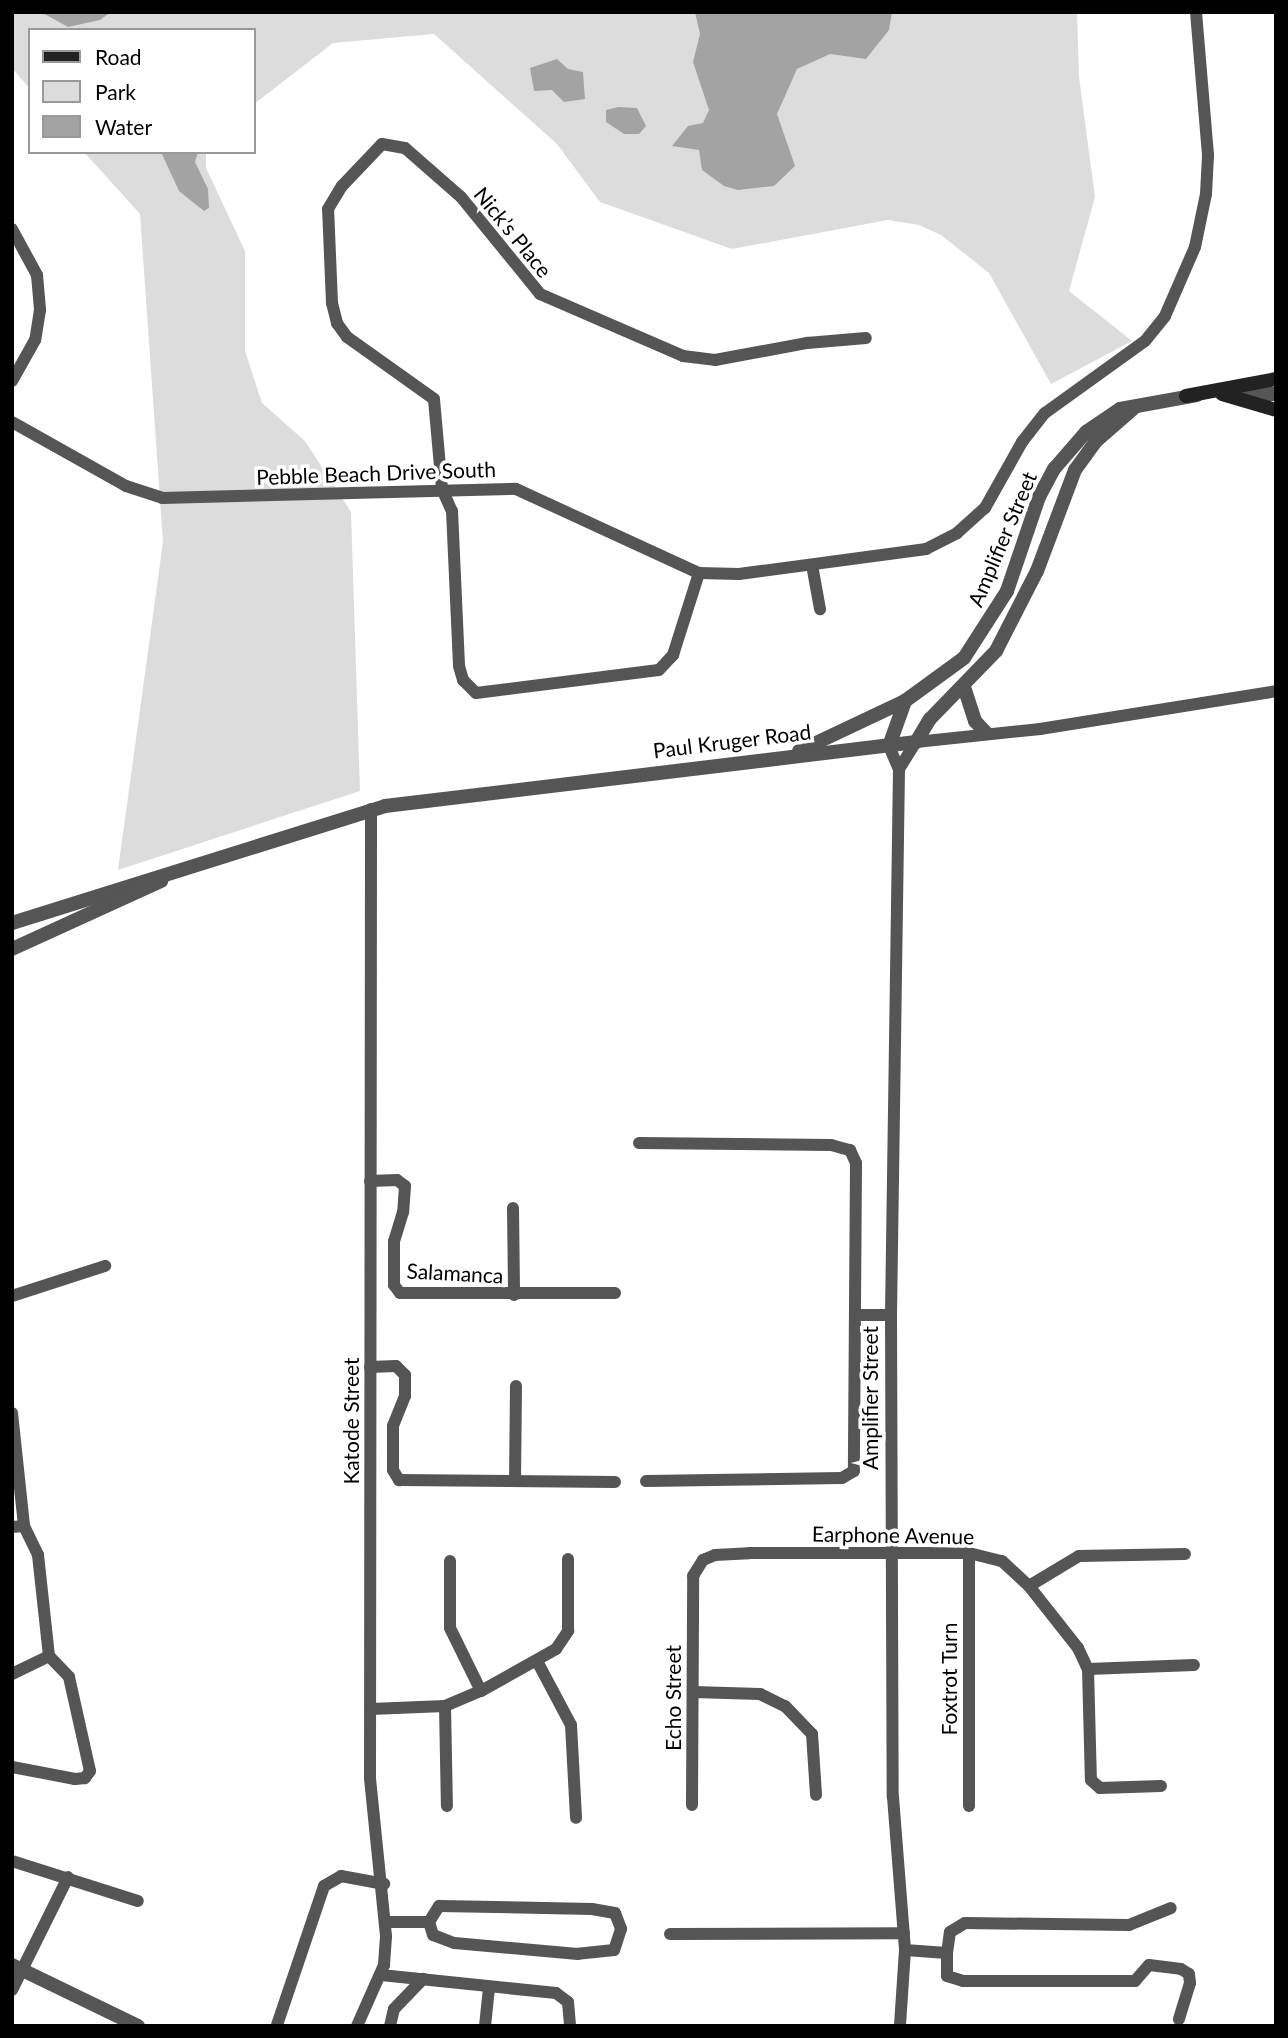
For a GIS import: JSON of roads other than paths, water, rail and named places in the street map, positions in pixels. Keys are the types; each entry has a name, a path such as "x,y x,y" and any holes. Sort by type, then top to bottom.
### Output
{"main road":[{"path":"1186,396 1276,379"},
{"path":"1222,394 1276,410"}],"street":[{"name":"Pebble Beach Drive South","path":"12,422 126,486 162,498 503,488 527,492 699,573 739,574 912,552 957,533 985,508 1022,442 1045,413 1155,330 1185,273 1205,206 1208,155 1196,12"},
{"name":"Nick’s Place","path":"442,489 440,419 434,399 347,337 337,323 332,303 328,209 342,186 382,144 405,148 461,197 540,294 683,356 715,360 807,343 866,338"},
{"path":"12,229 33,265 40,310 35,340 12,381"},
{"name":"Amplifier Street","path":"794,754 905,701 941,680 983,634 1007,591 1039,497 1065,456 1100,422 1120,409 1186,396 1276,394"},
{"name":"Amplifier Street","path":"899,769 930,719 964,687 1011,626 1075,470 1096,442 1134,408"},
{"path":"442,489 452,511 459,666 463,680 476,692 659,670 673,655 699,573"},
{"path":"812,565 820,609"},
{"path":"964,687 975,721 986,733"},
{"name":"Paul Kruger Road","path":"12,923 199,861 371,809 437,797 794,754 889,746 1276,691"},
{"path":"889,746 905,701"},
{"name":"Amplifier Street","path":"889,746 899,769 891,1315 893,1797 905,1950 900,2026"},
{"name":"Katode Street","path":"357,2026 381,1975 386,1922 384,1884 371,1792 371,809"},
{"name":"Paul Kruger Road","path":"12,949 199,861"},
{"path":"639,1143 737,1142 850,1150 856,1163 857,1448 851,1475 646,1481"},
{"name":"Salamanca","path":"370,1181 397,1180 405,1186 403,1212 394,1241 397,1292 514,1295 615,1293"},
{"path":"513,1208 514,1295"},
{"path":"12,1296 105,1266"},
{"path":"856,1315 891,1315"},
{"path":"370,1367 396,1366 405,1375 405,1396 393,1426 397,1479 615,1482"},
{"path":"515,1481 516,1385"},
{"path":"12,1413 18,1526 38,1555 49,1656 69,1677 90,1771 85,1778 75,1779 12,1767"},
{"name":"Earphone Avenue","path":"692,1591 696,1567 715,1555 969,1553 1002,1561 1029,1586 1078,1648 1088,1669 1091,1780 1100,1788 1161,1786"},
{"name":"Foxtrot Turn","path":"969,1553 969,1806"},
{"path":"1029,1586 1079,1556 1185,1554"},
{"path":"371,1709 445,1706 481,1691 537,1661 561,1644 568,1631 568,1559"},
{"path":"450,1561 450,1628 481,1691"},
{"name":"Echo Street","path":"692,1591 692,1805"},
{"path":"12,1674 49,1656"},
{"path":"537,1661 572,1730 576,1818"},
{"path":"1088,1669 1194,1665"},
{"path":"693,1692 760,1693 785,1706 813,1734 816,1795"},
{"path":"445,1706 447,1806"},
{"path":"12,1861 138,1901"},
{"path":"12,1990 17,1967 68,1877"},
{"path":"277,2025 324,1886 341,1877 384,1884"},
{"path":"439,1906 592,1909 615,1913 621,1929 614,1950 578,1954 454,1943 433,1935 429,1922 431,1912 439,1906"},
{"path":"1171,1908 1129,1925 965,1923 950,1932 947,1976 963,1981 1126,1982 1139,1980 1149,1965 1181,1969 1189,1974 1190,1983 1179,2019"},
{"path":"386,1922 429,1922"},
{"path":"670,1934 904,1933"},
{"path":"905,1950 947,1954"},
{"path":"17,1967 138,2026"},
{"path":"381,1975 563,1997 570,2014 570,2026"},
{"path":"390,2026 394,2009 423,1979"},
{"path":"485,2026 489,1987"}],"water":[{"path":"41,12 111,12 100,20 68,27"},
{"path":"695,12 892,12 889,30 866,59 830,54 797,69 777,114 795,166 774,186 738,190 724,186 702,170 699,150 672,146 688,126 703,123 709,110 693,62 700,34"},
{"path":"557,59 568,69 583,72 585,99 564,102 552,90 534,91 530,68"},
{"path":"618,107 637,108 646,126 639,134 624,134 606,122 606,110"},
{"path":"162,154 197,154 195,162 208,189 209,208 204,211 179,191"}]}
